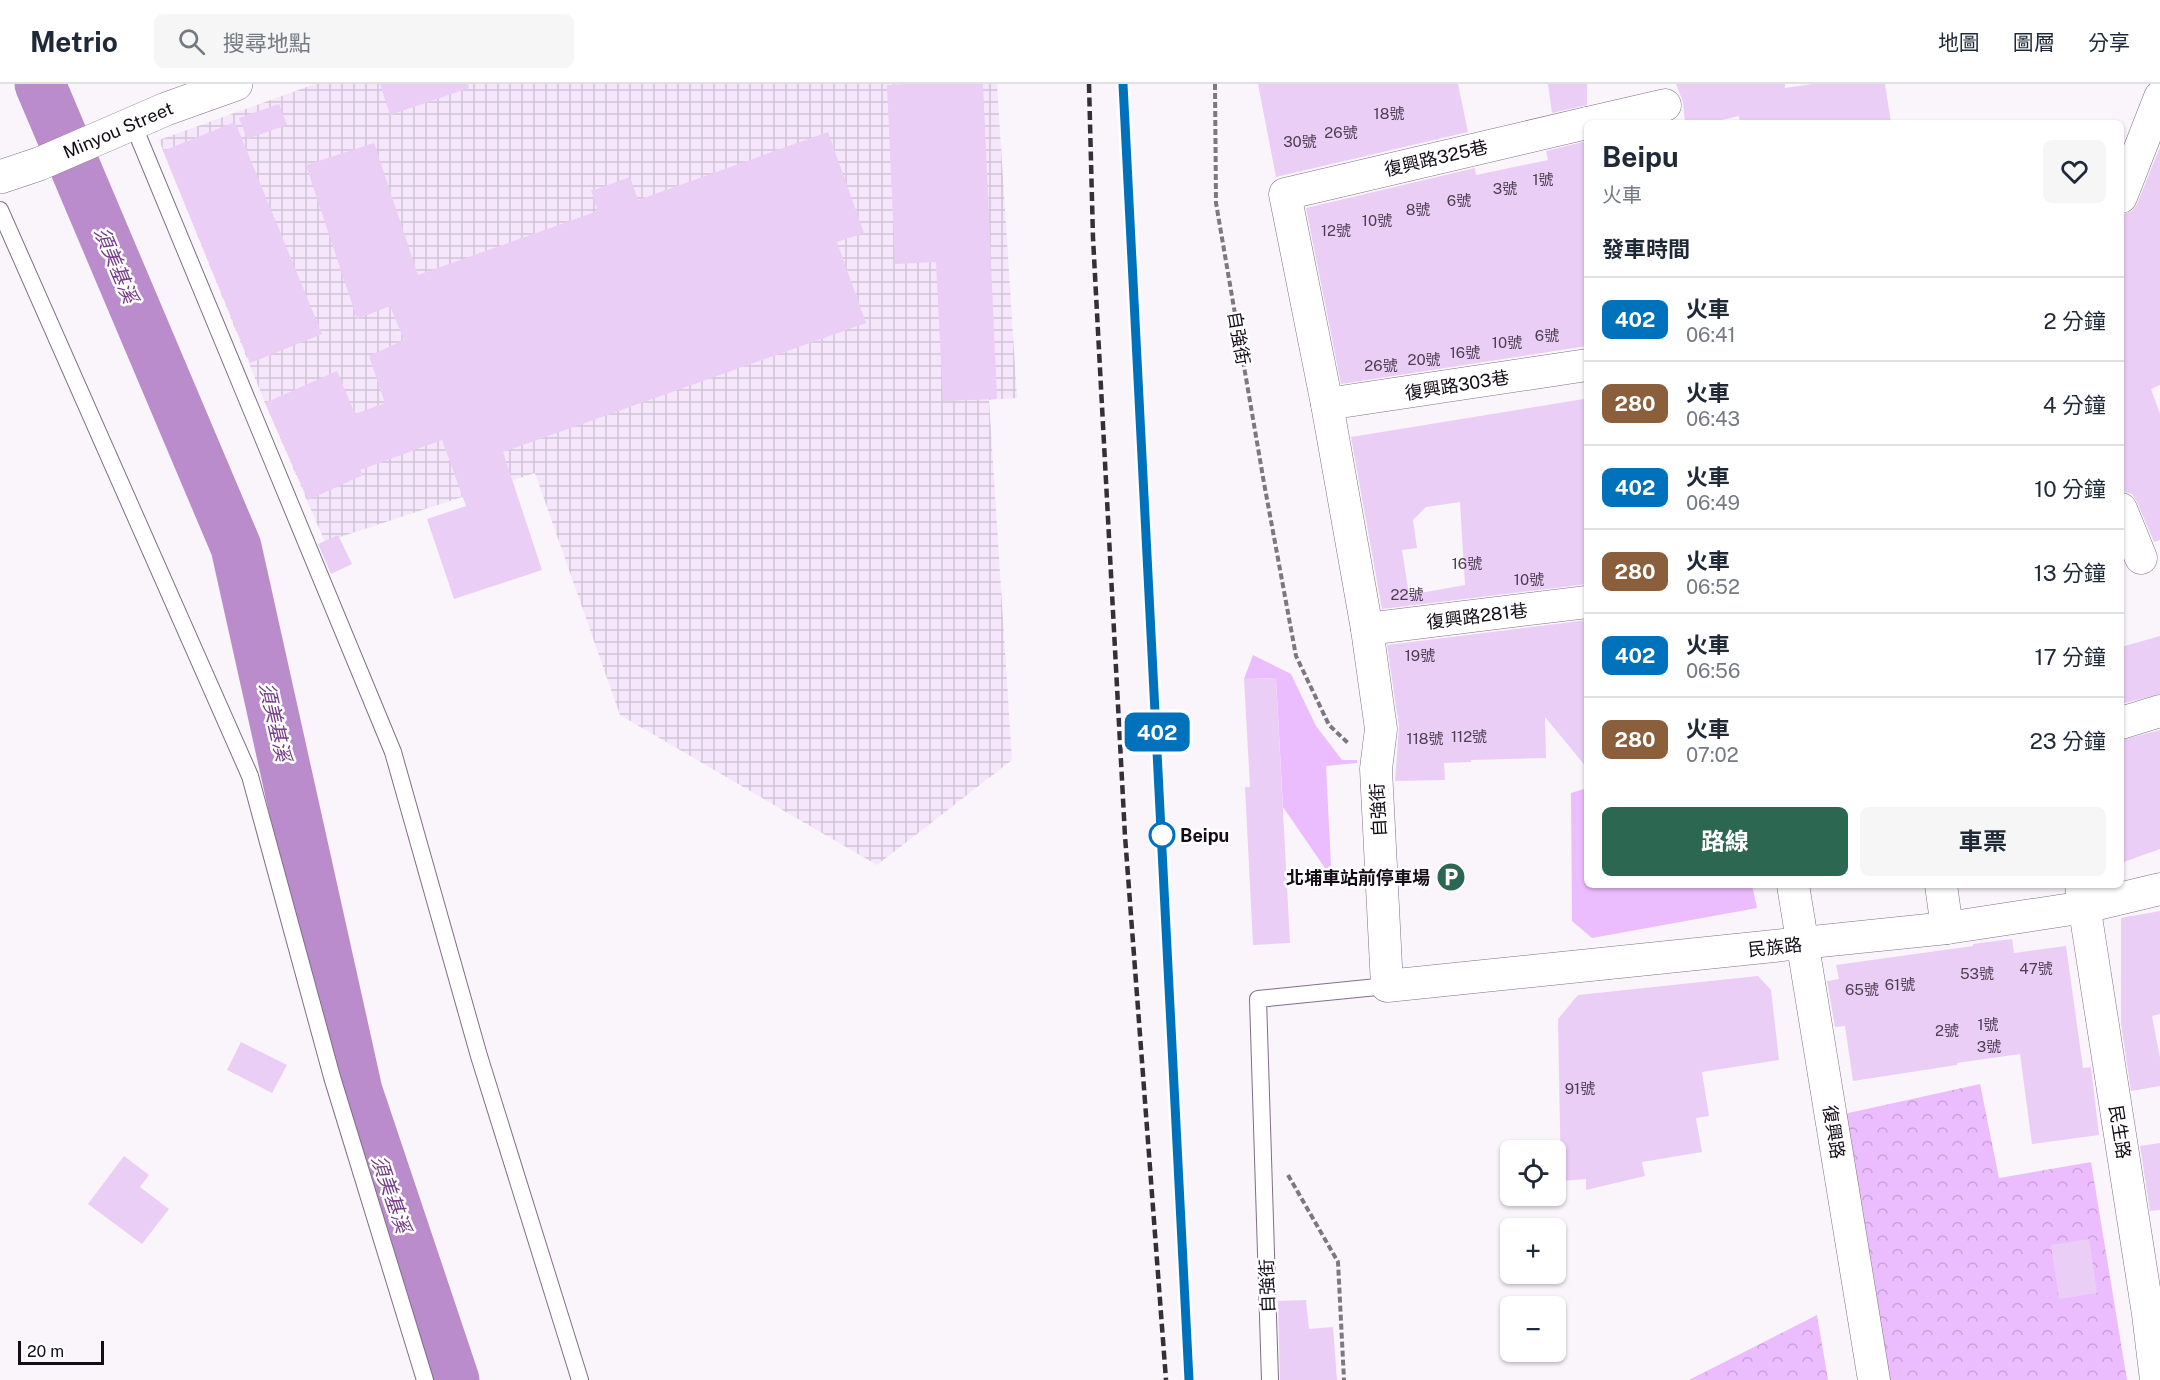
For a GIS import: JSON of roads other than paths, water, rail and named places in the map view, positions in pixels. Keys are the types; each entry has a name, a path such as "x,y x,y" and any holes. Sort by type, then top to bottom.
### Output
{"street":[{"name":"Minyou Street","path":"0,177 39,164 133,124 160,97 236,84"},
{"path":"2124,188 2160,97"},
{"name":"復興路325巷","path":"1599,120 1664,104"},
{"name":"復興路325巷","path":"1327,404 1285,194 1584,124"},
{"name":"復興路303巷","path":"1327,404 1584,365"},
{"path":"1327,404 1367,629"},
{"path":"2124,517 2140,558"},
{"name":"復興路281巷","path":"1367,629 1584,602"},
{"name":"自強街","path":"1367,629 1380,729 1376,769 1387,986"},
{"path":"2124,722 2160,711"},
{"name":"復興路","path":"1794,888 1874,1380"},
{"path":"1941,888 1947,928"},
{"name":"民族路","path":"1387,986 1947,928 2083,896 2160,889"},
{"name":"民生路","path":"2083,896 2154,1314 2156,1380"}],"lane":[{"path":"133,124 393,752 479,1056 580,1380"},
{"path":"0,210 250,776 332,1077 425,1380"},
{"name":"自強街","path":"1270,1380 1258,999 1387,986"}],"waterway":[{"name":"須美基溪","path":"40,84 236,547 357,1091 454,1380"}],"railway":[{"path":"1089,84 1093,238 1125,836 1166,1380"},
{"path":"1123,84 1189,1380"}],"train":[{"name":"402","path":"1123,84 1189,1380"}],"place":[{"name":"Beipu","path":"1162,835"},
{"name":"北埔車站前停車場","path":"1451,877"}]}
